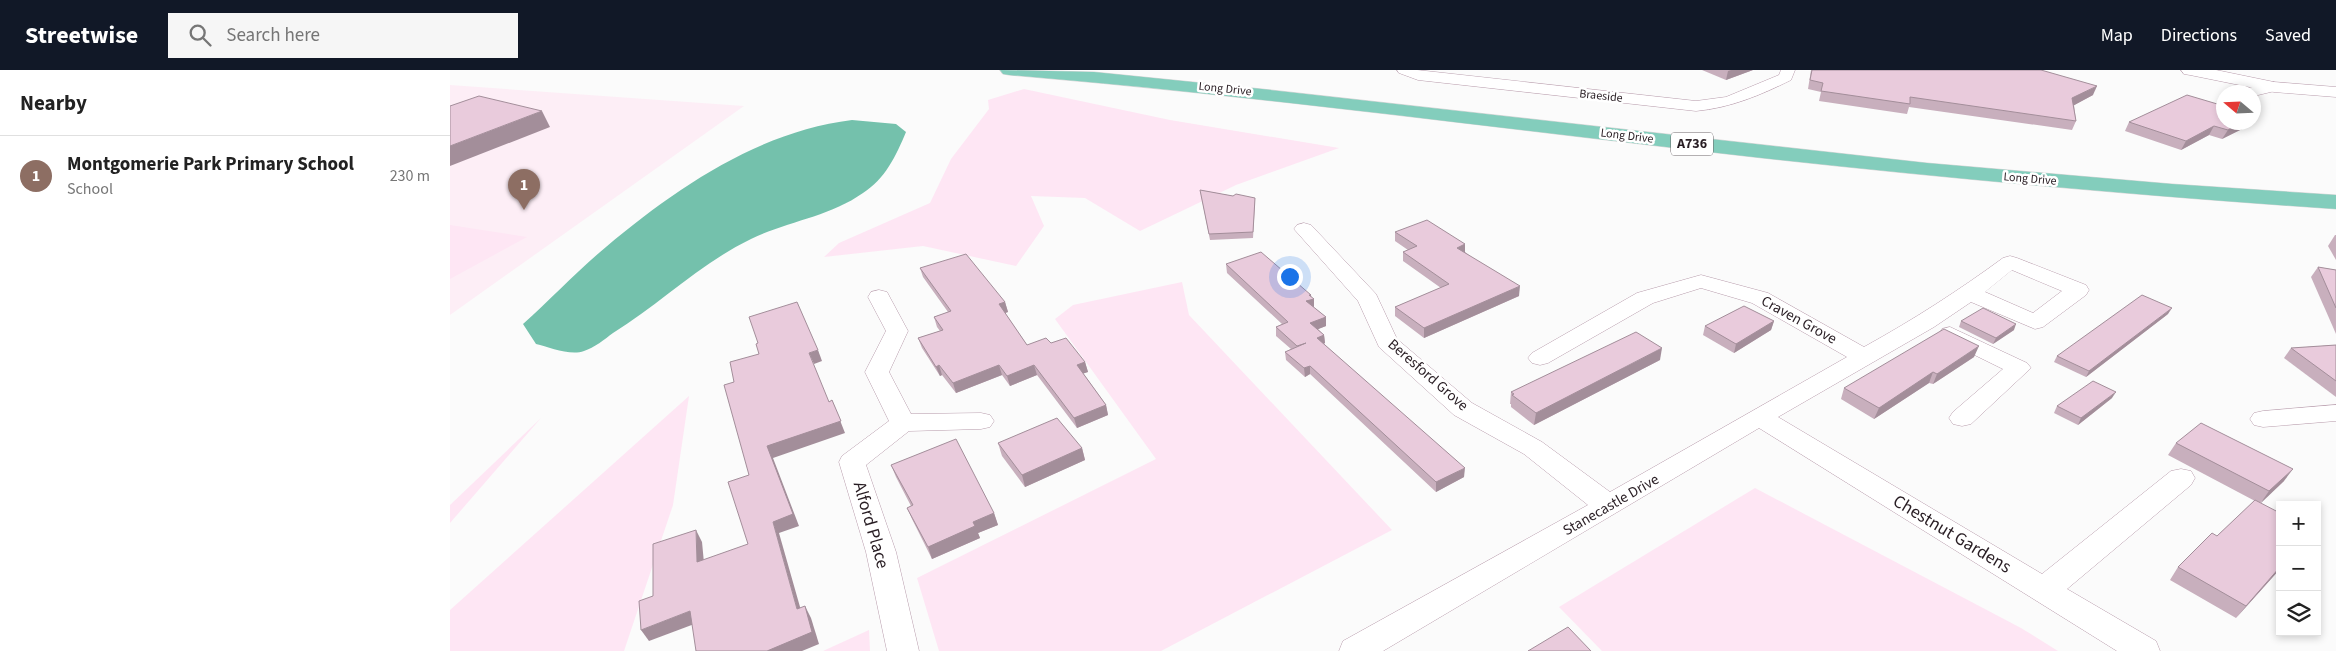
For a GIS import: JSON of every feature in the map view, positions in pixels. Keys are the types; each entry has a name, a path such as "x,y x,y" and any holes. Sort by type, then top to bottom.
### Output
{"main road":[{"name":"Long Drive","path":"1009,70 1129,79 1334,100 1678,143 1933,171 2336,202"}],"street":[{"name":"Braeside","path":"1404,70 1418,76 1696,106 1712,106 1740,98 1786,77 1788,70"},
{"path":"2190,70 2274,87 2336,92"},
{"path":"2261,90 2274,87"},
{"name":"Beresford Grove","path":"1304,229 1368,299 1387,342 1463,408 1533,448 1609,506"},
{"name":"Craven Grove","path":"1540,358 1644,298 1701,281 1760,298 1865,357"},
{"name":"Stanecastle Drive","path":"1355,651 1926,322 1970,293"},
{"path":"879,297 897,331 876,372 903,423 981,421"},
{"path":"1926,322 2019,368 1962,418"},
{"path":"2263,419 2336,413"},
{"name":"Chestnut Gardens","path":"1760,417 2144,651"},
{"name":"Alford Place","path":"903,423 852,462 881,552 904,651"},
{"path":"2044,590 2181,478"}],"shaded area":[{"path":"450,85 744,106 450,315"},
{"path":"1024,89 1170,120 1339,148 1236,185 1140,231 1085,198 1031,196 1044,226 1016,266 923,246 824,257 839,243 930,203 951,159 989,109 988,100"},
{"path":"852,120 896,124 906,132 884,174 863,193 836,208 765,233 733,249 588,350 566,352 536,344 523,324 595,256 661,204 690,184 752,149 818,126"},
{"path":"450,225 527,237 450,279"},
{"path":"1182,282 1189,315 1392,530 1161,651 939,651 917,578 1156,459 1055,319 1073,305"},
{"path":"689,396 673,505 624,651 450,651 450,610"},
{"path":"541,418 450,523 450,505"},
{"path":"1755,488 2021,628 2058,651 1602,651 1559,607"},
{"path":"869,630 870,651 823,651"}],"building":[{"path":"1812,70 2041,70 2097,86 2072,98 2076,121 1910,97 1910,104 1821,91 1823,83 1810,80"},
{"path":"2187,95 2216,104 2216,127 2186,141 2129,122"},
{"path":"479,96 542,111 450,146 450,106"},
{"path":"1200,190 1255,198 1253,232 1209,234"},
{"path":"1427,220 1465,244 1457,248 1520,286 1424,328 1395,307 1449,284 1403,252 1417,246 1395,232"},
{"path":"1261,252 1311,295 1309,295 1314,299 1306,301 1326,317 1310,323 1324,335 1317,338 1465,468 1436,482 1310,366 1304,368 1285,352 1306,343 1297,346 1276,327 1288,322 1226,264"},
{"path":"966,254 1005,302 999,304 1027,345 1046,338 1051,343 1066,338 1085,362 1077,365 1106,405 1074,418 1034,365 1007,376 999,365 953,383 939,365 936,367 918,338 943,330 934,317 951,311 920,268"},
{"path":"2318,267 2336,270 2336,308"},
{"path":"2142,295 2172,308 2089,371 2057,356"},
{"path":"797,302 818,350 809,353 829,402 832,400 841,421 767,446 793,514 773,522 797,609 805,606 812,632 767,651 696,651 690,611 641,630 639,601 653,596 653,544 696,530 697,562 748,544 728,482 749,475 724,385 734,382 730,362 759,354 756,344 758,343 749,317"},
{"path":"1744,306 1774,321 1736,344 1705,326"},
{"path":"1983,308 2016,324 1996,338 1961,321"},
{"path":"1944,329 1979,346 1937,374 1933,372 1879,408 1844,388"},
{"path":"1636,332 1662,348 1536,413 1512,395 1514,394 1511,392"},
{"path":"2336,345 2336,381 2291,348"},
{"path":"2093,381 2116,392 2081,418 2057,406"},
{"path":"1057,418 1082,448 1022,475 998,443"},
{"path":"2201,423 2293,469 2269,491 2176,443"},
{"path":"956,439 994,513 973,522 975,526 928,547 907,508 913,505 891,465"},
{"path":"2255,500 2276,511 2276,572 2246,606 2178,567 2212,533 2217,536"},
{"path":"1568,627 1591,651 1528,651"}],"place":[{"name":"Montgomerie Park Primary School","path":"524,210"}]}
